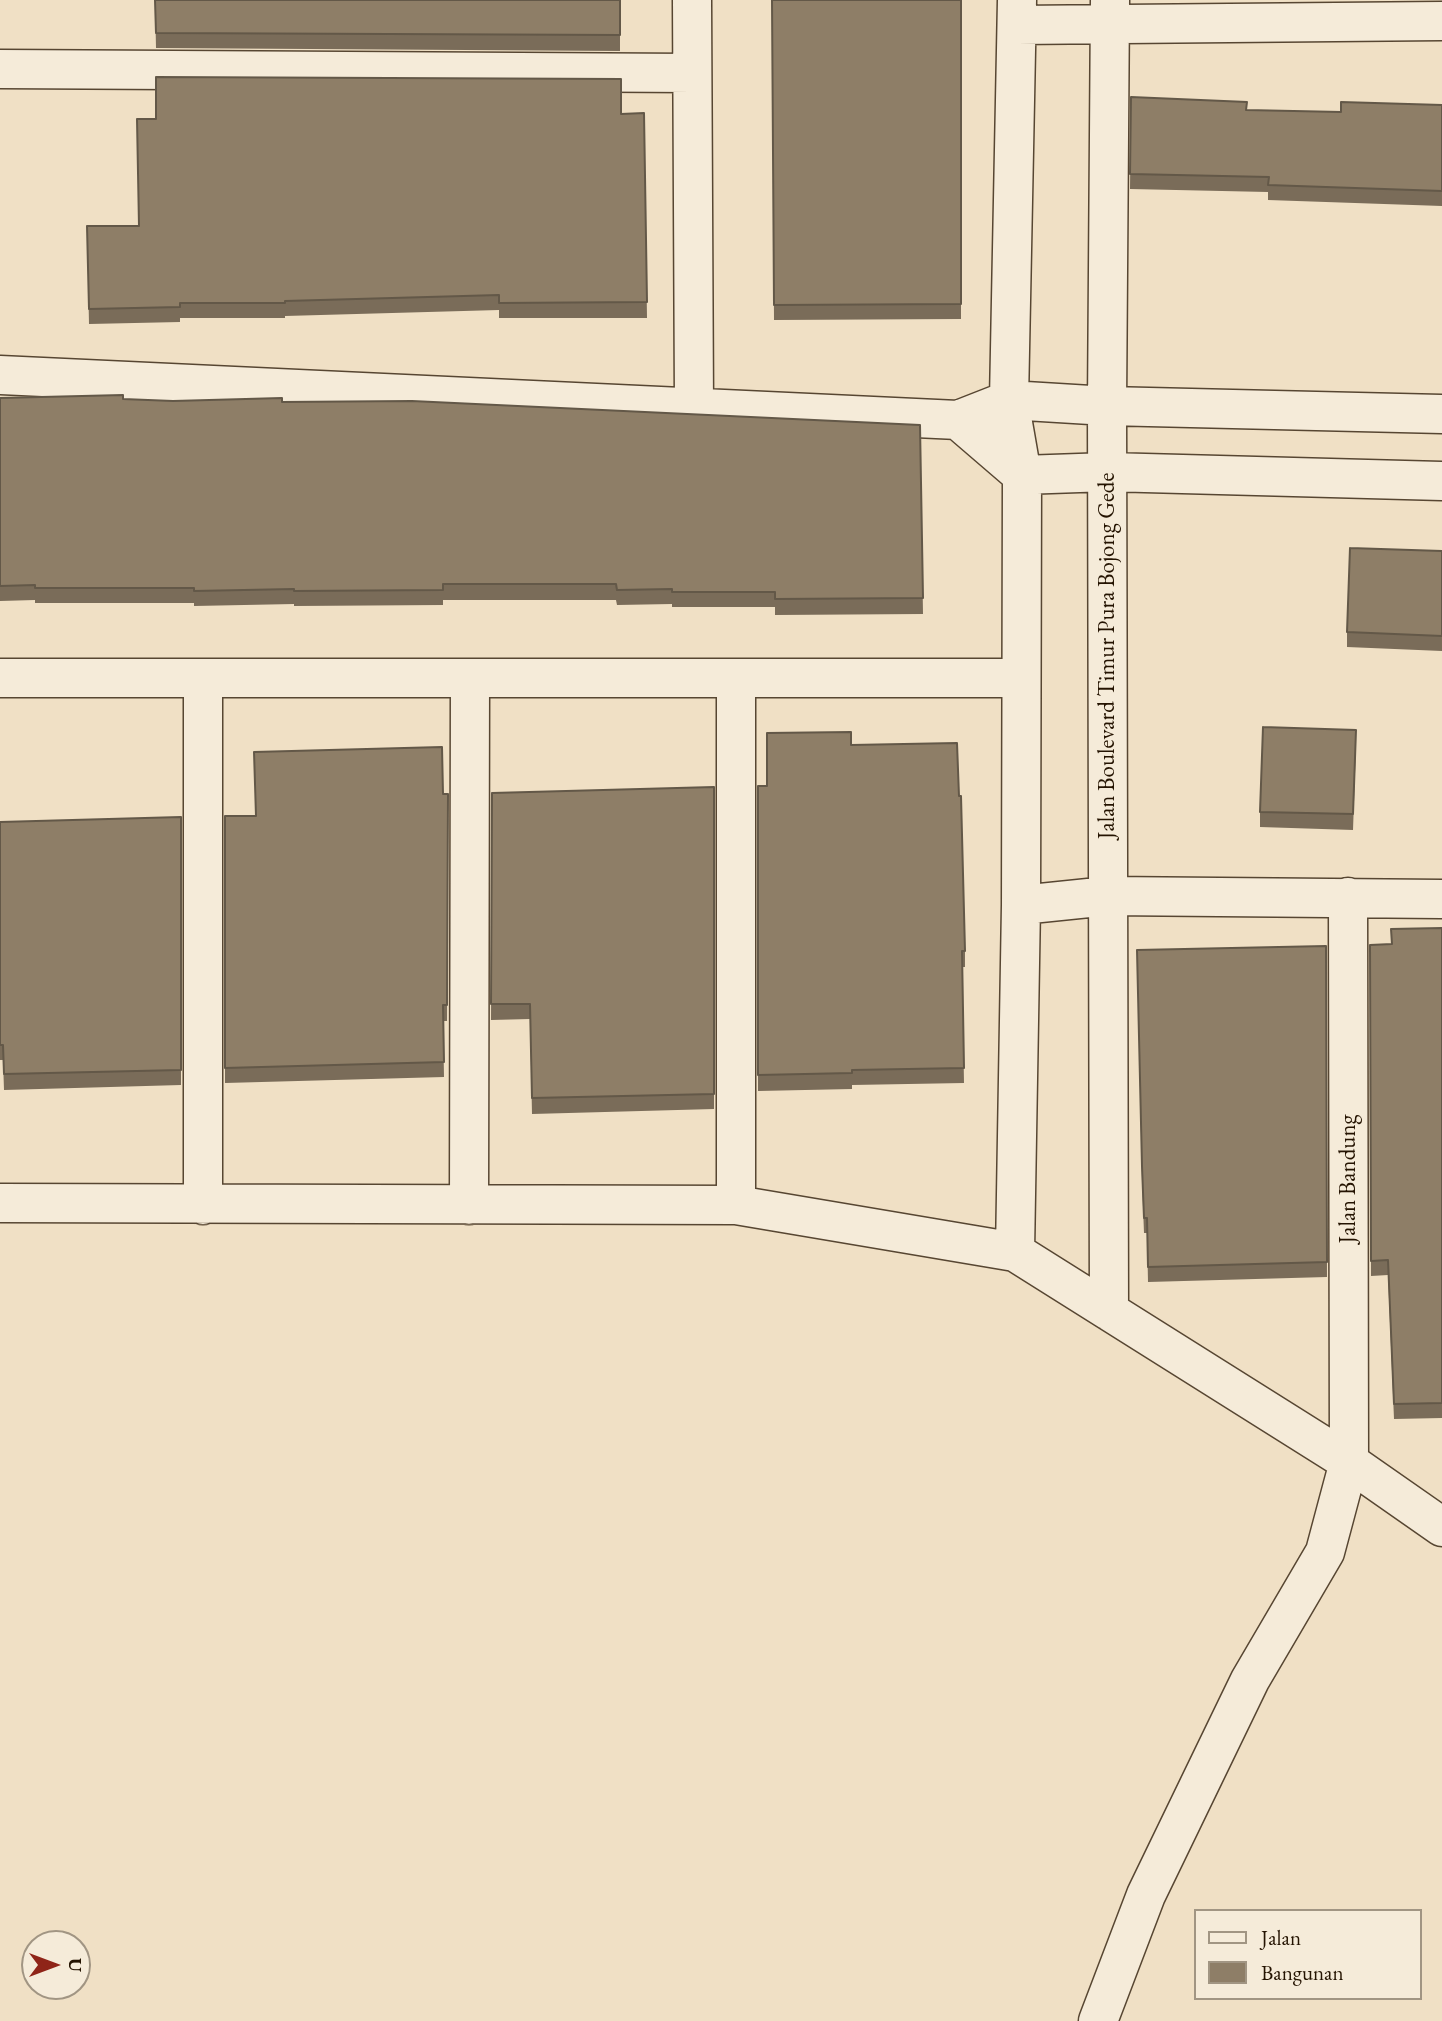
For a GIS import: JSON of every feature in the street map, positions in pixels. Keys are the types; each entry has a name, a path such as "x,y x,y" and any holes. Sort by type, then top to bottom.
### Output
{"street":[{"path":"692,0 694,406"},
{"path":"1015,1252 1021,905 1023,475 1009,400 1017,13 1110,12 1442,20"},
{"name":"Jalan Boulevard Timur Pura Bojong Gede","path":"1109,1311 1107,406 1110,12"},
{"path":"0,69 692,73"},
{"path":"0,374 958,420 1009,400 1107,406 1442,414"},
{"path":"958,420 1023,475 1108,472 1442,481"},
{"path":"0,678 1021,678"},
{"path":"203,678 203,1205"},
{"path":"470,678 470,1205"},
{"path":"736,678 736,1205"},
{"path":"1021,905 1108,896 1442,899"},
{"name":"Jalan Bandung","path":"1098,2021 1146,1895 1250,1680 1325,1552 1349,1462 1348,897"},
{"path":"0,1203 736,1205 1015,1252 1349,1462 1442,1527"}],"building":[{"path":"155,0 620,0 620,35 156,33"},
{"path":"772,0 961,0 961,304 774,305"},
{"path":"156,77 621,79 621,114 644,113 647,302 499,303 499,295 285,303 180,303 180,307 89,309 87,226 139,226 137,119 156,119"},
{"path":"1131,97 1247,102 1246,110 1341,112 1341,102 1442,105 1442,191 1268,185 1269,177 1130,174"},
{"path":"123,395 123,399 173,401 282,398 282,402 412,401 920,425 923,598 775,599 775,592 617,590 616,584 443,584 443,590 294,591 0,586 0,398"},
{"path":"1350,548 1442,551 1442,636 1347,632"},
{"path":"1263,727 1356,730 1353,814 1260,812"},
{"path":"851,732 851,745 957,743 965,951 962,951 964,1068 758,1075 758,786 767,786 767,733"},
{"path":"442,747 443,794 448,794 447,1005 443,1005 444,1062 225,1068 225,816 256,816 254,752"},
{"path":"714,787 714,1094 532,1098 530,1004 491,1004 492,793"},
{"path":"181,817 181,1070 4,1074 3,1045 0,1045 0,822"},
{"path":"1442,928 1442,1403 1394,1404 1388,1260 1371,1261 1370,945 1392,944 1391,929"},
{"path":"1326,946 1327,1262 1148,1267 1142,1166 1137,950"}]}
